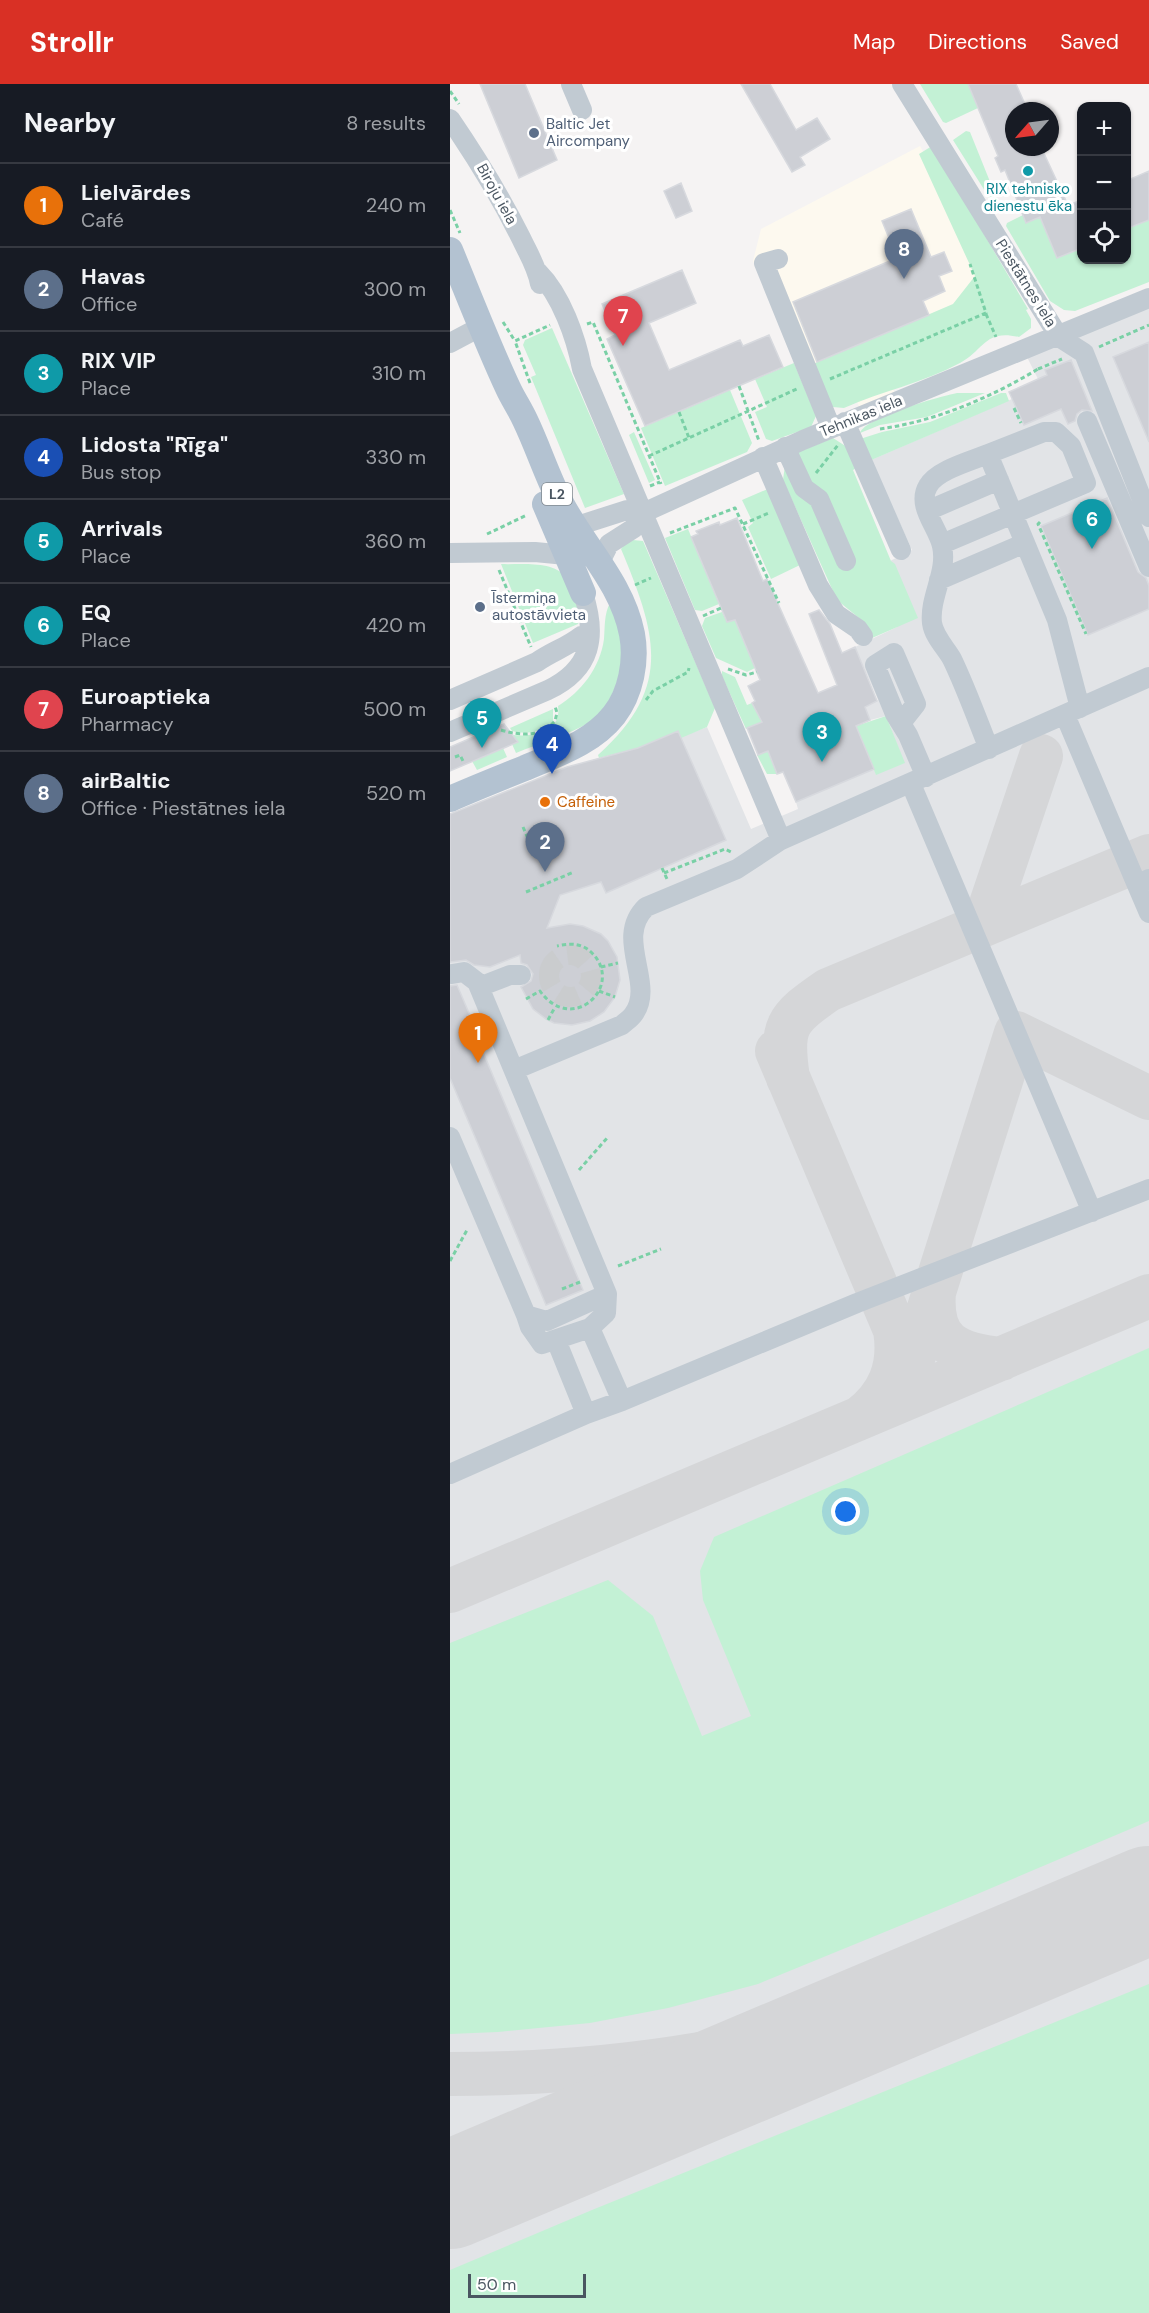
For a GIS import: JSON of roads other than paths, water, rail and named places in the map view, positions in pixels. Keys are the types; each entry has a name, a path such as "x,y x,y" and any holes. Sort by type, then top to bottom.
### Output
{"main road":[{"name":"L2","path":"450,250 482,326 520,388 524,417 560,500 574,527 624,589"},
{"path":"520,388 520,438 587,603"},
{"path":"450,799 573,748 603,728 615,714 632,676 634,652 624,589"}],"street":[{"path":"571,84 582,110"},
{"name":"Piestātnes iela","path":"902,84 1059,337 1089,351 1149,517"},
{"name":"Biroju iela","path":"450,119 479,161 538,272 550,284 577,346 582,369 781,840"},
{"path":"778,259 764,263 814,386 838,425 901,550"},
{"name":"Biroju iela","path":"538,272 540,288 567,350 582,369"},
{"name":"Tehnikas iela","path":"574,527 627,510 643,513 785,447 1023,349 1059,337 1149,298"},
{"path":"450,343 482,326"},
{"path":"1087,421 1149,567"},
{"path":"989,749 951,659 932,625 932,610 944,560 942,544 924,504 924,492 929,483 938,475 1044,432 1056,432 1066,439 1086,483"},
{"path":"785,447 804,488 819,499 846,561"},
{"path":"988,454 1057,620 1073,711 1143,882 1149,913"},
{"path":"763,457 818,585 836,614 858,628 863,636"},
{"path":"942,544 1109,474"},
{"path":"927,511 999,480"},
{"path":"600,562 609,544 634,528 643,513"},
{"path":"939,580 1025,543"},
{"path":"450,553 535,552 566,555 624,589"},
{"path":"450,700 537,662 544,646 566,637 581,636 587,603"},
{"path":"450,732 563,683 574,673 586,656 587,603"},
{"path":"514,1070 622,1025 633,1015 640,1001 633,932 639,914 646,907 737,868 781,840 1149,677"},
{"path":"901,723 918,781 1092,1212"},
{"path":"450,1137 530,1327 542,1344 590,1328 606,1313 607,1294 479,987 472,976 464,972 452,974"},
{"path":"479,987 510,975 521,975"},
{"path":"450,1474 586,1414 857,1303 1149,1189"},
{"path":"526,1314 547,1321 607,1294"},
{"path":"590,1328 622,1401"},
{"path":"555,1340 586,1414"}],"tunnel":[{"path":"570,955 585,961 591,976 585,991 570,997 555,991 549,976 555,961 570,955"}],"place":[{"name":"Baltic Jet Aircompany","path":"534,133"},
{"name":"RIX tehnisko dienestu ēka","path":"1028,171"},
{"name":"airBaltic","path":"904,279"},
{"name":"Euroaptieka","path":"623,346"},
{"name":"EQ","path":"1092,549"},
{"name":"Īstermiņa autostāvvieta","path":"480,607"},
{"name":"Arrivals","path":"482,748"},
{"name":"RIX VIP","path":"822,762"},
{"name":"Lidosta \"Rīga\"","path":"552,774"},
{"name":"Caffeine","path":"545,802"},
{"name":"Havas","path":"545,872"},
{"name":"Lielvārdes","path":"478,1063"}]}
